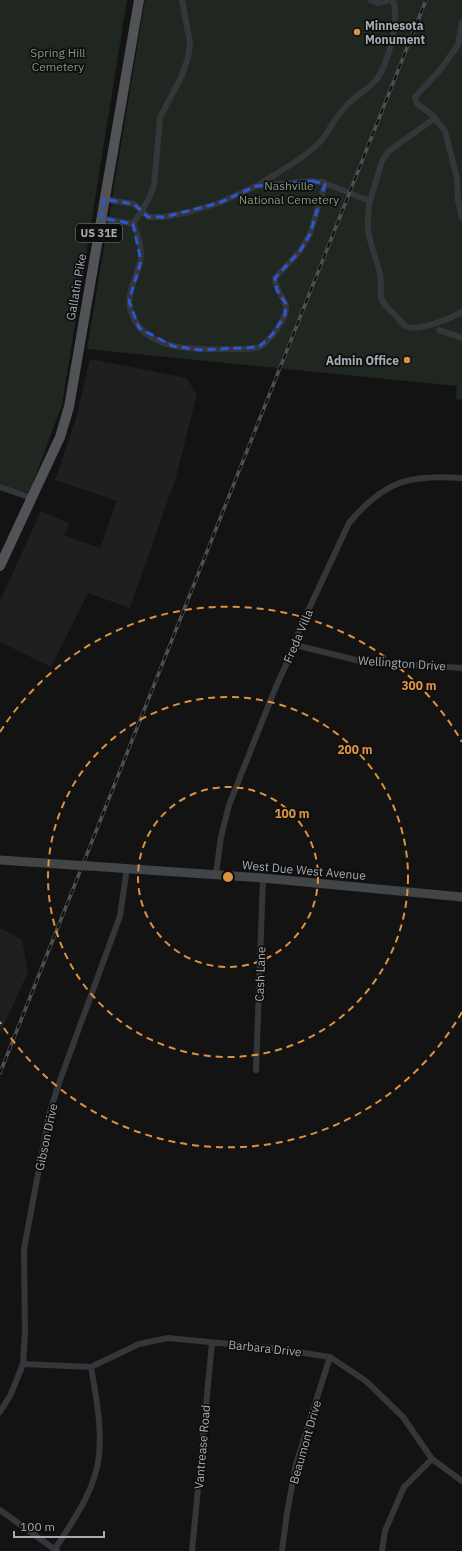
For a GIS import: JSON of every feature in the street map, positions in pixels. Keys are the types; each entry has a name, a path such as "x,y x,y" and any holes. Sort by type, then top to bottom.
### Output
{"main road":[{"name":"Gallatin Pike","path":"0,566 60,436 69,407 139,0"},
{"name":"West Due West Avenue","path":"0,860 216,874 462,897"}],"street":[{"path":"133,224 151,194 156,178 160,118 182,75 188,58 190,43 182,0"},
{"path":"371,0 378,3 389,0"},
{"path":"104,199 134,204 150,217 173,216 219,203 256,186 298,159 318,143 346,105 376,80 386,63 392,39 395,8 394,0"},
{"path":"462,22 458,44 440,70 415,97 417,104 435,118 445,131 457,178 458,201 462,218"},
{"path":"435,118 389,151 382,161 366,219 368,235 380,276 381,296 390,311 404,325 422,327 448,320 462,312"},
{"path":"256,186 312,181 325,184 370,201"},
{"path":"133,224 138,233 141,261 130,291 129,301 131,314 139,328 149,336 173,346 200,350 259,346 272,335 285,315 286,304 277,290 275,278 300,251 310,234 325,184"},
{"path":"101,218 133,224"},
{"path":"439,330 462,338"},
{"name":"Freda Villa","path":"216,874 221,837 229,804 275,689 295,645 299,630 349,523 360,509 378,494 408,479 427,476 462,478"},
{"path":"0,487 32,498"},
{"name":"Wellington Drive","path":"295,645 360,661 462,668"},
{"name":"Gibson Drive","path":"0,1412 10,1396 23,1364 25,1332 24,1249 49,1115 59,1083 120,916 127,868"},
{"name":"Cash Lane","path":"256,1070 263,878"},
{"name":"Barbara Drive","path":"23,1364 91,1367 139,1344 168,1338 285,1349 330,1358 366,1381 403,1417 432,1459 462,1481"},
{"name":"Vantrease Road","path":"192,1551 212,1343"},
{"name":"Beaumont Drive","path":"282,1551 287,1512 296,1464 330,1358"},
{"path":"0,1510 56,1550 76,1517 88,1493 99,1457 100,1431 91,1367"},
{"path":"382,1551 385,1531 404,1487 432,1459"}],"highlighted area":[{"path":"312,181 325,184 310,234 300,251 275,278 277,290 286,304 285,315 272,335 259,347 200,350 173,346 139,328 129,301 141,261 133,224 101,218 104,199 134,204 148,217 164,217 219,203 256,186"}],"shaded area":[{"path":"90,359 186,378 197,394 176,477 130,608 88,593 51,667 0,642 0,601 41,511 69,523 64,535 100,548 117,501 55,480 75,422"},
{"path":"0,928 22,940 28,972 0,1034"}],"green space":[{"name":"Spring Hill Cemetery","path":"0,0 127,0 62,405 29,493 0,485"},
{"name":"Nashville National Cemetery","path":"145,0 462,0 462,400 456,399 457,386 87,349"}],"railway":[{"path":"0,1073 426,0"}],"place":[{"name":"Minnesota Monument","path":"357,32"},
{"name":"Admin Office","path":"407,360"}]}
